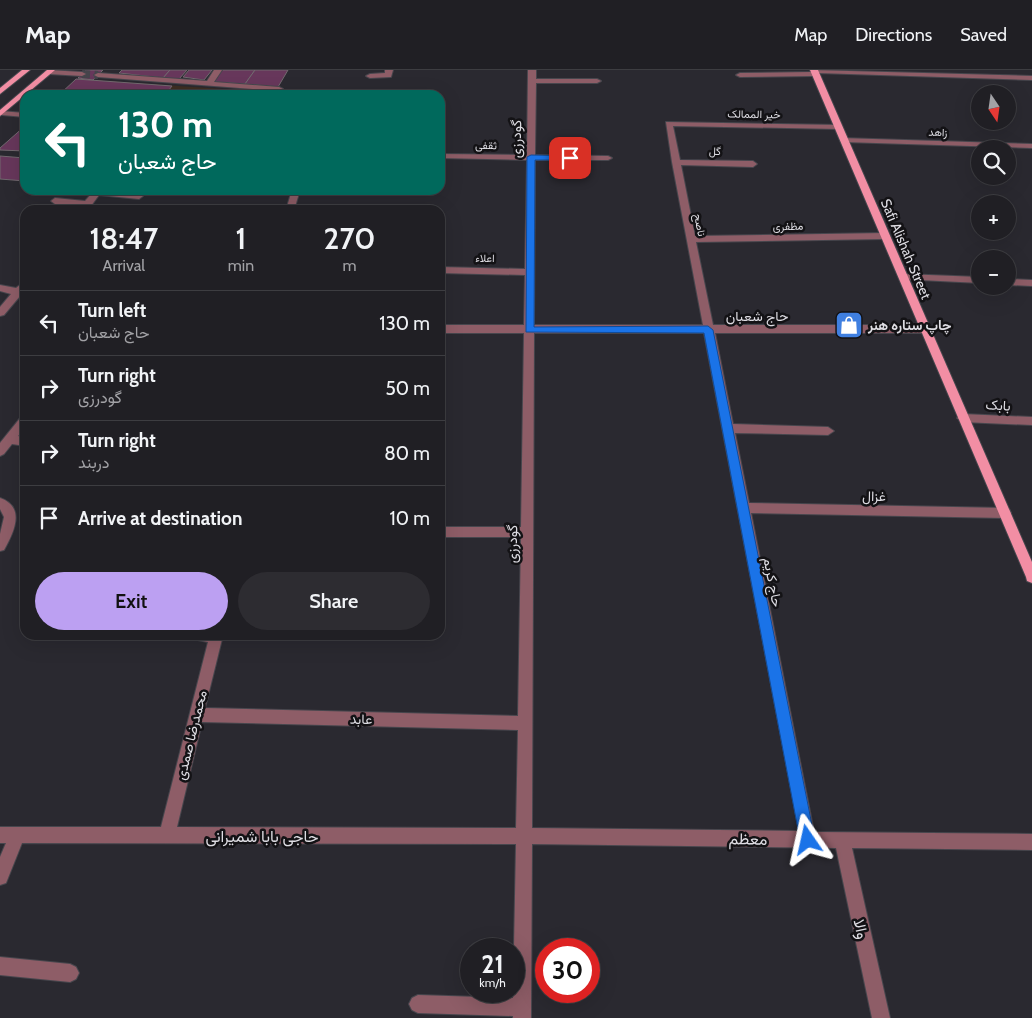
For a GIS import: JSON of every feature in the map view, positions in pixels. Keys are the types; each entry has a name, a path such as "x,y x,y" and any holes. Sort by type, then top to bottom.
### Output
{"main road":[{"path":"0,92 26,70"},
{"path":"28,90 50,71"},
{"name":"Safi Alishah Street","path":"814,72 1032,577"},
{"path":"1,114 20,97"}],"street":[{"path":"208,84 218,70"},
{"path":"370,76 388,75 389,70"},
{"path":"50,71 82,74"},
{"path":"740,75 814,72 959,73 1032,78"},
{"path":"98,75 279,88"},
{"path":"532,76 597,81"},
{"name":"گودرزی","path":"522,1013 532,76"},
{"path":"1,114 20,115"},
{"name":"خیر الممالک","path":"669,124 838,127"},
{"name":"ناصح","path":"669,124 708,330"},
{"name":"زاهد","path":"844,140 1032,146"},
{"name":"ثقفی","path":"445,156 608,158"},
{"name":"گل","path":"676,162 753,164"},
{"path":"87,205 95,195"},
{"path":"128,195 139,196"},
{"path":"56,201 75,205"},
{"name":"مظفری","path":"691,238 885,236"},
{"name":"اعلاء","path":"445,270 530,272"},
{"path":"903,278 971,280"},
{"path":"1016,282 1032,282"},
{"path":"0,288 20,294"},
{"path":"0,313 20,295"},
{"name":"حاج شعبان","path":"445,329 925,329"},
{"name":"حاج کریم","path":"708,330 808,840"},
{"name":"بابک","path":"963,418 1032,422"},
{"path":"0,451 20,426"},
{"path":"728,428 828,431"},
{"path":"9,439 20,441"},
{"path":"0,503 6,505 10,510 7,534 0,546"},
{"name":"غزال","path":"743,508 1005,513"},
{"path":"445,532 527,532"},
{"name":"محمدرضا صمدی","path":"167,836 215,640"},
{"name":"عابد","path":"196,715 525,723"},
{"name":"حاجی بابا شمیرانی","path":"0,834 524,836"},
{"path":"0,877 17,835"},
{"name":"معظم","path":"524,836 1032,842"},
{"name":"والا","path":"842,840 881,1018"},
{"path":"0,966 70,974"},
{"path":"418,1004 522,1013"}],"shaded area":[{"path":"76,79 237,90 64,90"}],"building":[{"path":"86,70 103,70 93,80 78,78"},
{"path":"122,70 170,70 163,78 119,73"},
{"path":"170,70 187,70 179,79 163,78"},
{"path":"189,70 212,70 204,80 183,77"},
{"path":"221,70 255,70 245,84 213,82"},
{"path":"255,70 288,70 278,87 245,84"},
{"path":"76,79 172,86 169,90 64,90"},
{"path":"20,130 20,151 0,150"},
{"path":"0,156 20,158 20,181 0,179"}],"tunnel":[{"path":"82,74 98,75"}],"place":[{"name":"چاپ ستاره هنر","path":"849,325"}],"route":[{"path":"570,158 531,157 530,330 708,330 808,840"}]}
